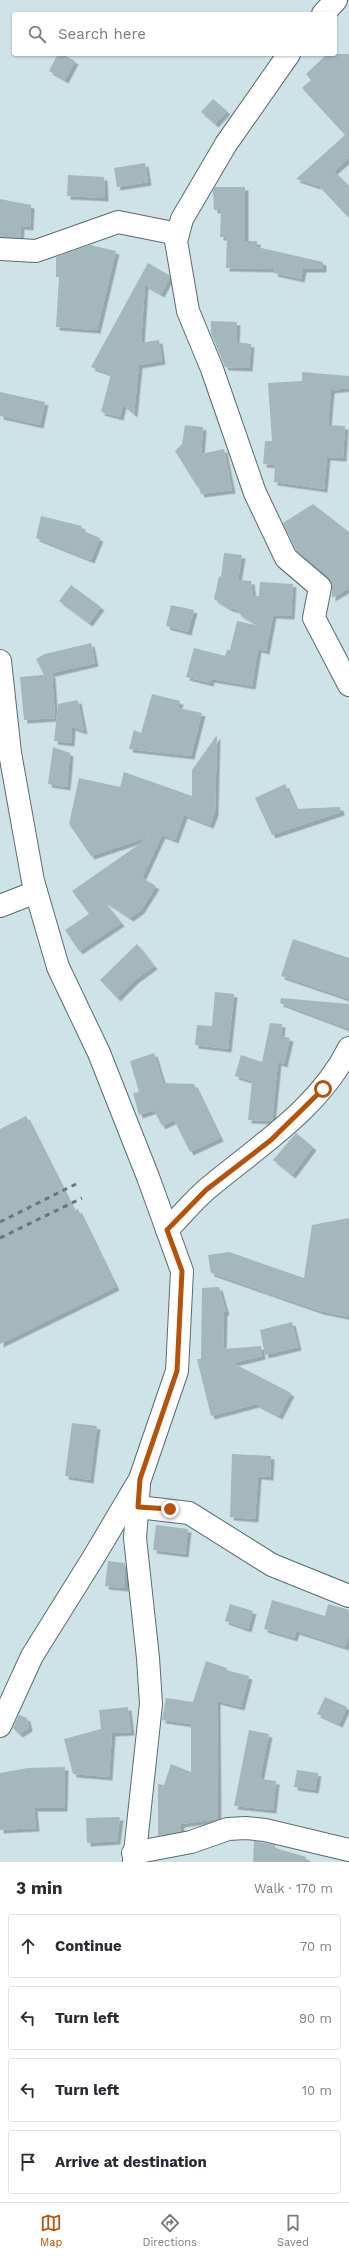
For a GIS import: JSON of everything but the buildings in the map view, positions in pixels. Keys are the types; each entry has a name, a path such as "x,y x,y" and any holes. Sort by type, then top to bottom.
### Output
{"street":[{"path":"325,12 336,0"},
{"path":"288,56 226,144 182,219 176,241 188,311 212,369 255,493 286,558 320,587 314,618 349,685"},
{"path":"0,249 36,251 118,222 178,234"},
{"path":"0,665 10,753 36,892 58,967 99,1053 182,1271 177,1371 140,1479 32,1656 0,1726"},
{"path":"0,906 36,892"},
{"path":"167,1230 206,1190 271,1140 323,1089 349,1048"},
{"path":"140,1479 135,1538 148,1658 151,1704 134,1858 191,1842 228,1829 246,1828 265,1830 349,1850"},
{"path":"138,1507 188,1513 272,1566 349,1596"}],"railway":[{"path":"0,1222 76,1184"},
{"path":"0,1238 82,1198"}],"route":[{"path":"170,1509 138,1507 140,1479 177,1371 182,1271 167,1230 206,1190 271,1140 323,1089"}]}
